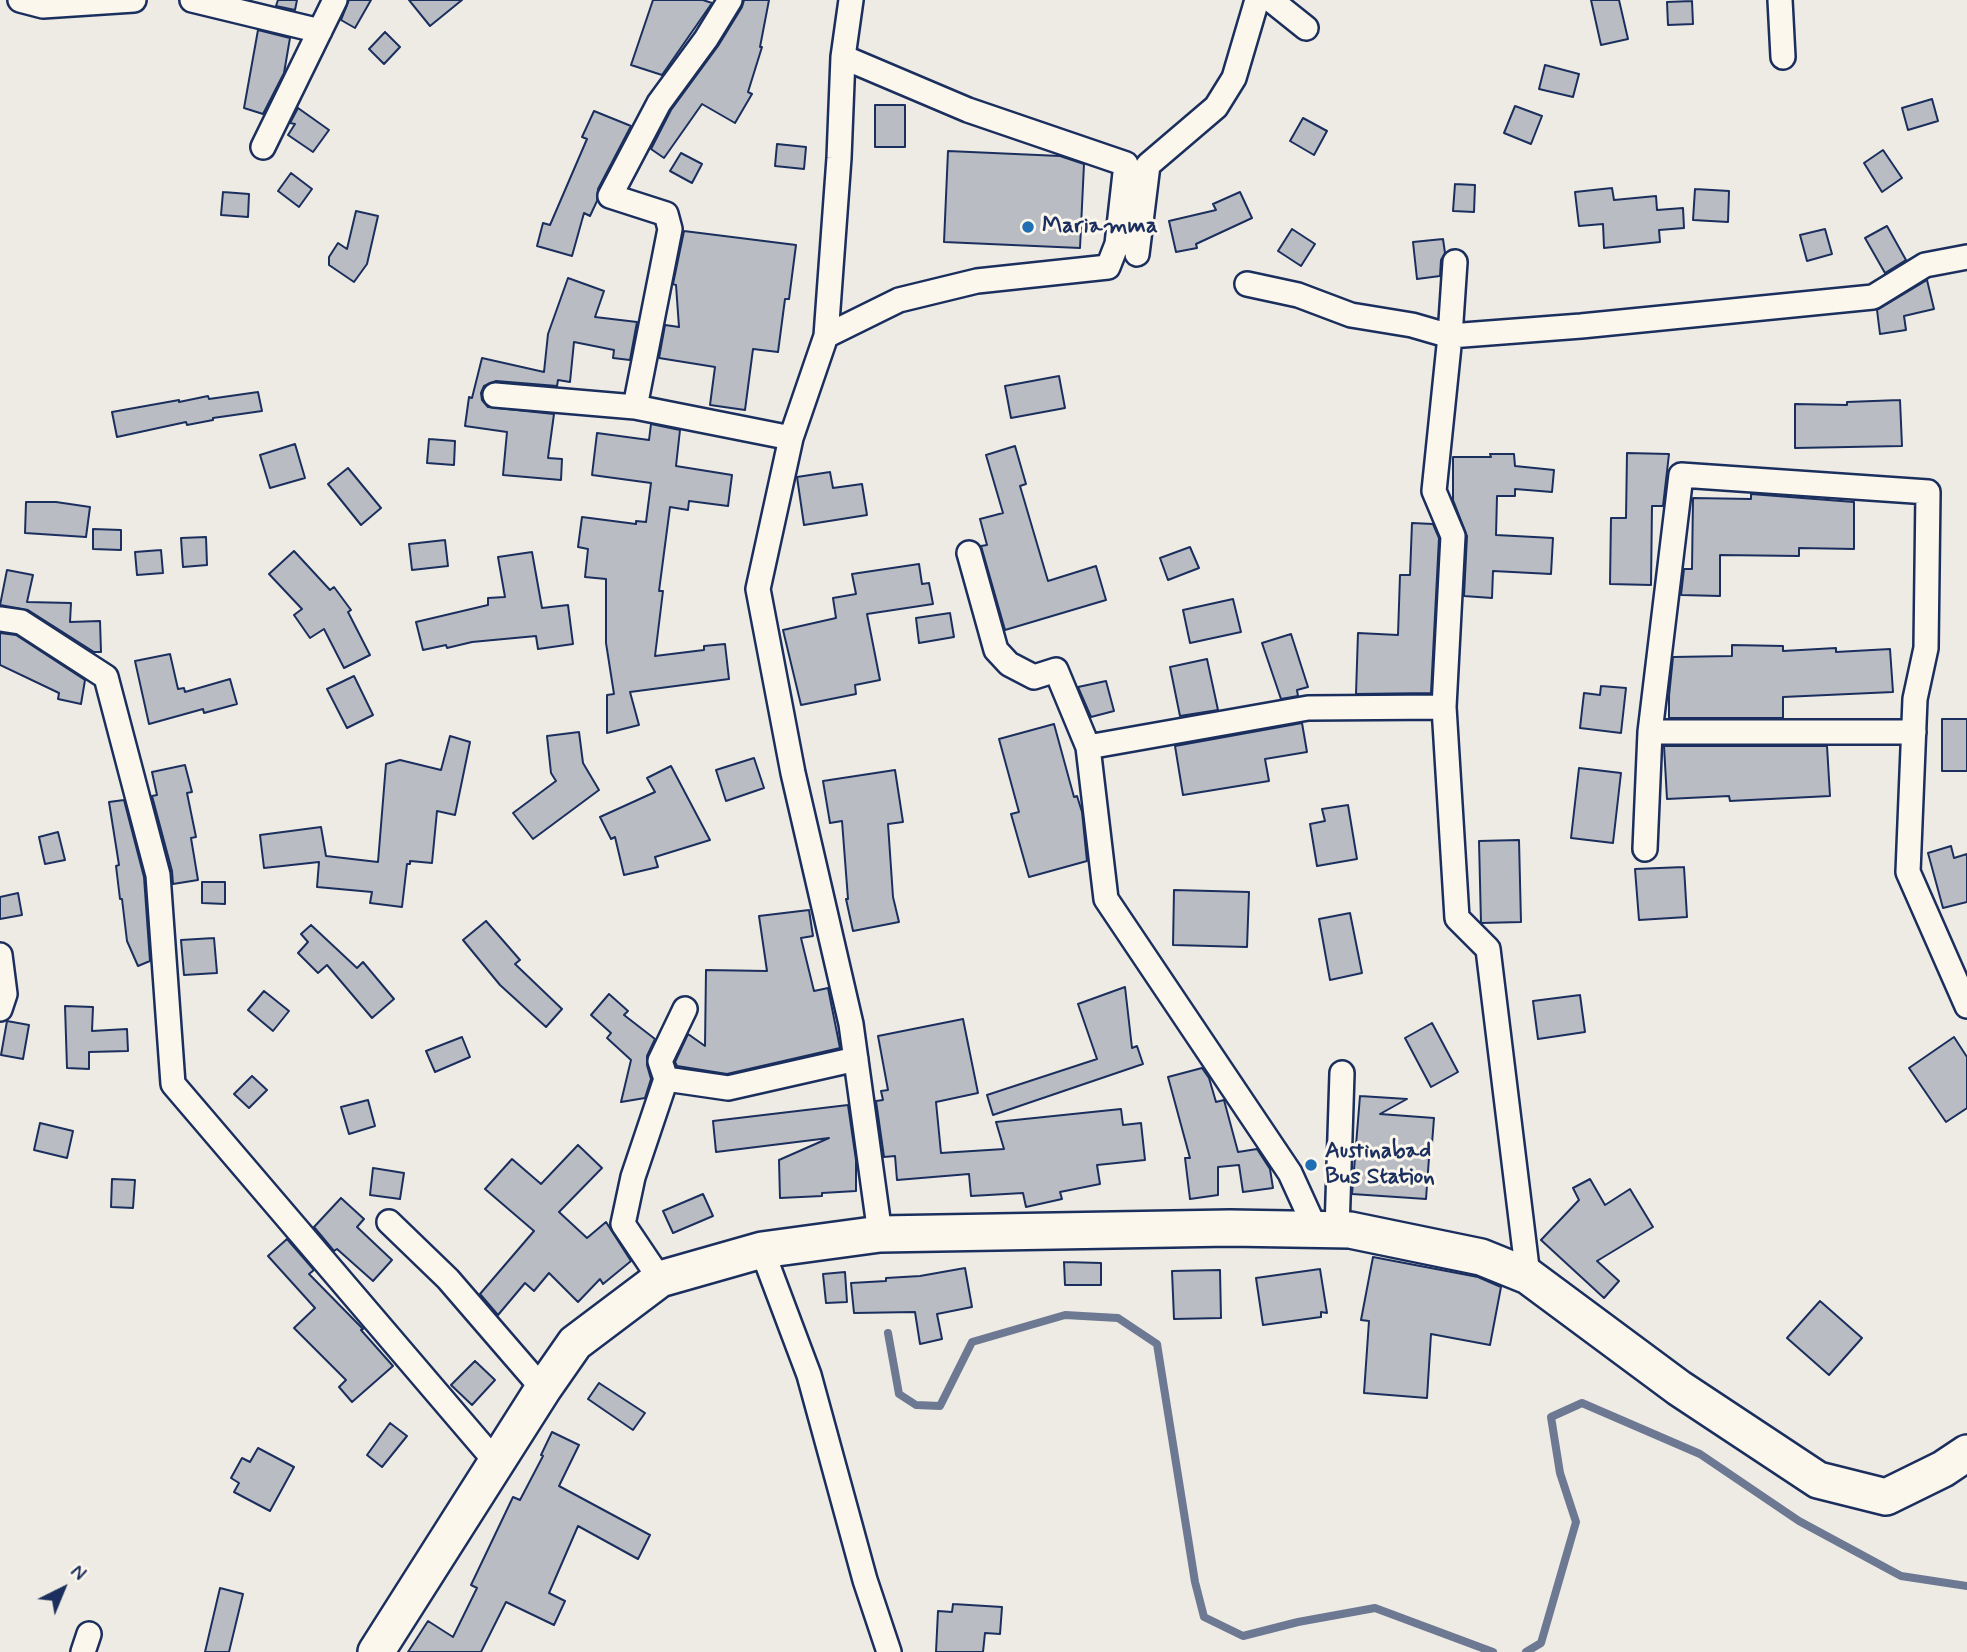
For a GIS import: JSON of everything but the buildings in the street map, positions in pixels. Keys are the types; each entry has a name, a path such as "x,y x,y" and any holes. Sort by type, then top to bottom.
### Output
{"main road":[{"path":"376,1652 575,1343 660,1279 762,1250 880,1234 1230,1228 1350,1230 1481,1257 1528,1276 1679,1388 1818,1480 1886,1497 1943,1469 1967,1453"}],"street":[{"path":"20,0 43,6 134,0"},
{"path":"192,0 320,31"},
{"path":"263,146 335,0"},
{"path":"635,407 670,229 666,214 610,196 659,103 706,39 730,0"},
{"path":"851,0 843,57 827,336 791,438 758,589 793,773 851,1024 880,1234"},
{"path":"1137,254 1148,165 1216,107 1234,78 1257,0"},
{"path":"1271,0 1306,28"},
{"path":"1780,0 1783,57"},
{"path":"827,336 899,300 976,281 1108,267 1117,244 1125,164 968,110 843,57"},
{"path":"1247,284 1298,295 1352,315 1412,325 1450,336 1873,297 1925,265 1967,257"},
{"path":"1455,261 1434,491 1453,536 1444,707 1457,918 1488,949 1528,1276"},
{"path":"495,395 635,407 791,438"},
{"path":"1645,849 1650,732 1681,475 1928,492 1926,648 1915,699 1908,872 1967,1006"},
{"path":"970,553 996,650 1009,664 1034,677 1056,670 1088,747 1106,899 1290,1172 1326,1230"},
{"path":"0,619 22,622 106,677 158,875 173,1084 496,1462"},
{"path":"1088,747 1308,708 1444,707"},
{"path":"1650,732 1914,732"},
{"path":"0,955 5,994 0,1009"},
{"path":"660,1279 623,1224 633,1177 666,1079 660,1061 685,1009"},
{"path":"666,1079 728,1087 856,1059"},
{"path":"1326,1230 1342,1073"},
{"path":"388,1222 448,1279 543,1389"},
{"path":"762,1250 809,1375 865,1580 890,1652"}],"waterway":[{"path":"888,1333 899,1394 916,1405 940,1406 972,1342 1065,1315 1118,1318 1157,1344 1195,1582 1204,1617 1243,1636 1298,1622 1375,1608 1493,1652"},
{"path":"1526,1652 1541,1643 1576,1522 1560,1473 1551,1417 1582,1403 1700,1454 1799,1521 1901,1576 1967,1586"}],"place":[{"name":"Mariamma","path":"1028,227"},
{"name":"Austinabad Bus Station","path":"1311,1165"}]}
